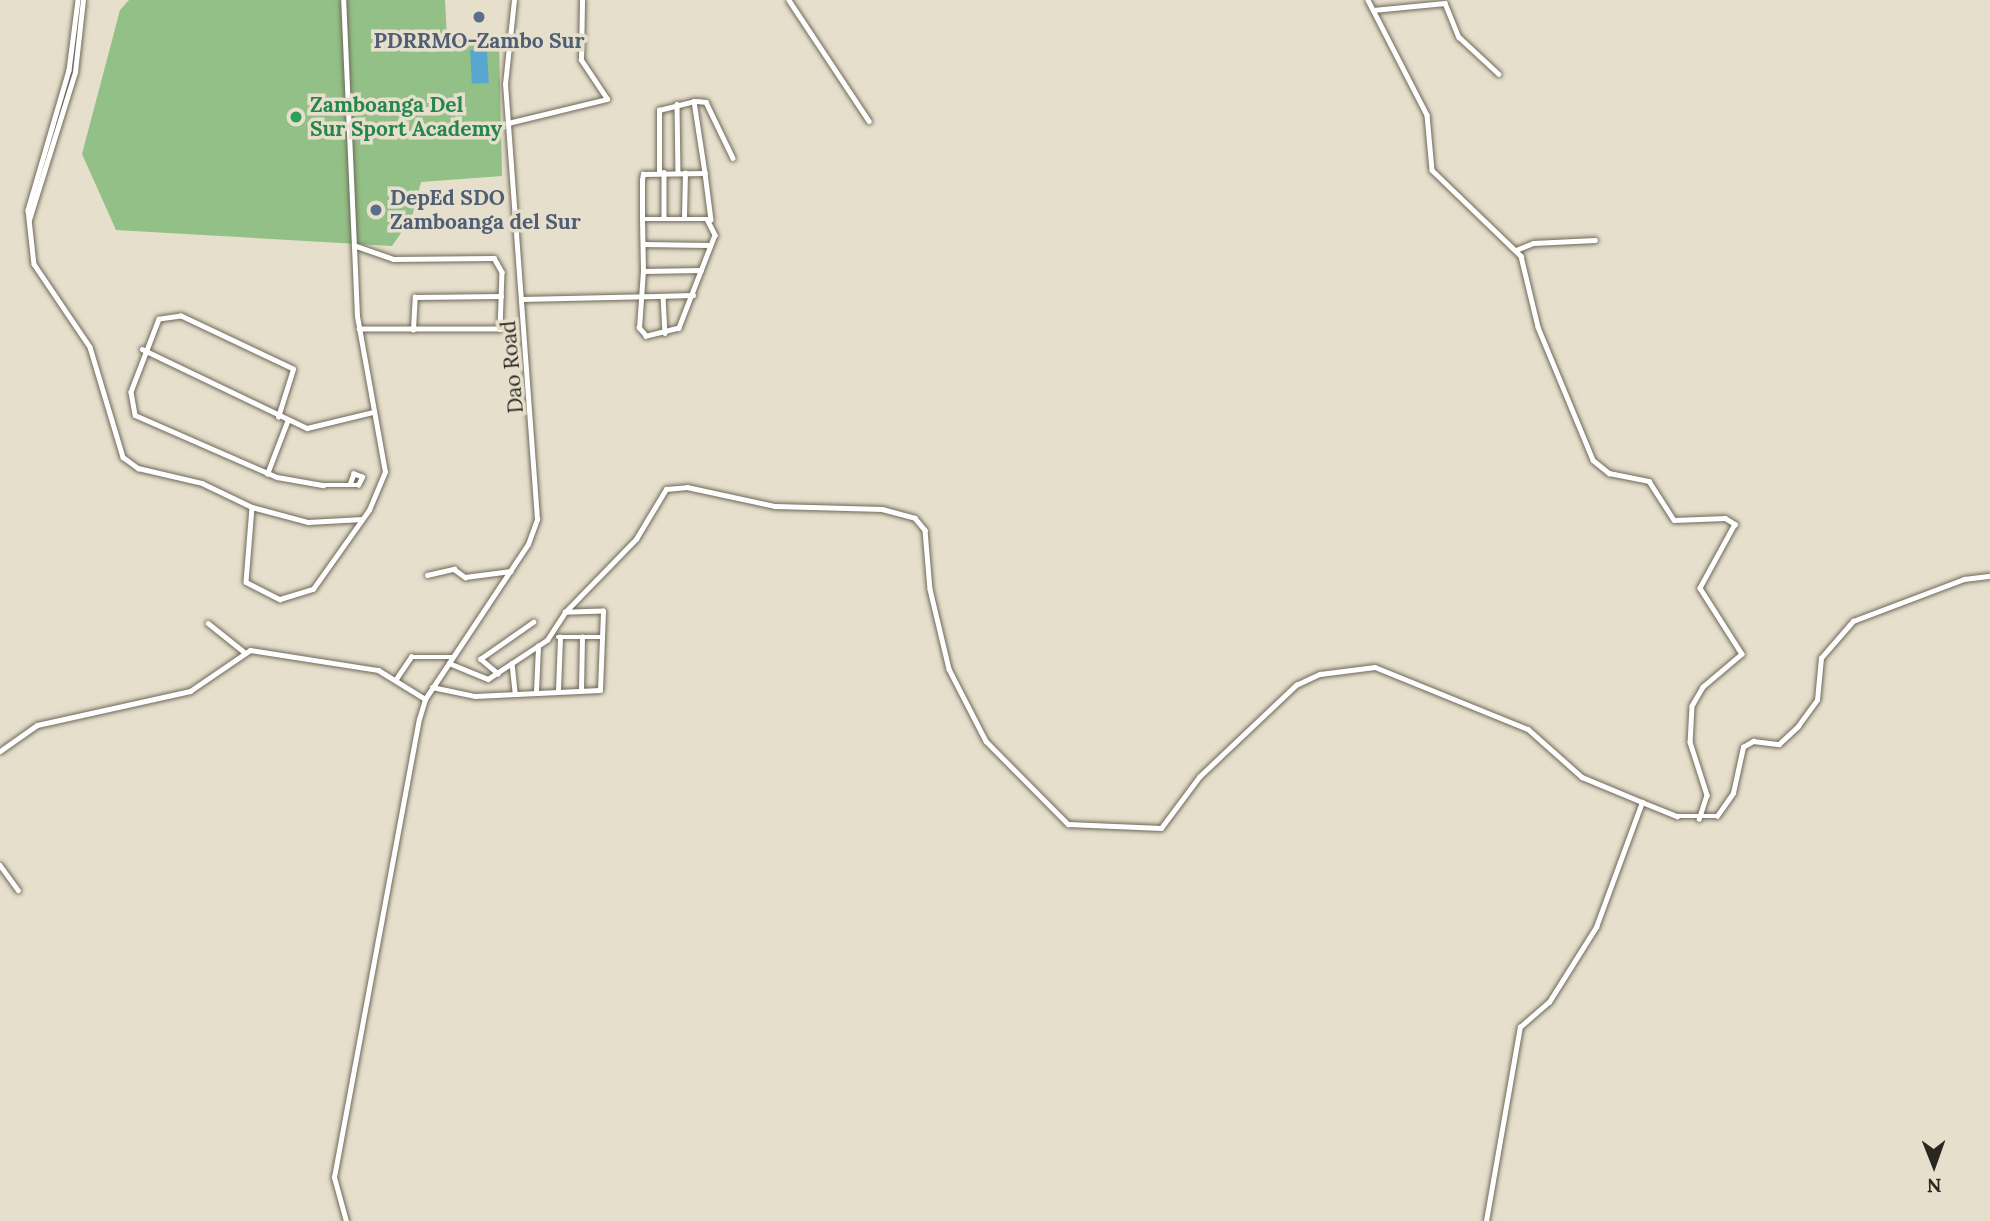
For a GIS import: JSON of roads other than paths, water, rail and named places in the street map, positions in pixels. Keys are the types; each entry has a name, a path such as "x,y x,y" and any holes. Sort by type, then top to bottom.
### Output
{"street":[{"path":"78,0 74,50 29,221 34,264 90,347 123,457 138,468 202,483 251,508 308,522 363,519"},
{"path":"29,221 75,72 83,0"},
{"path":"251,508 246,582 280,599 313,589 363,519 385,472 359,329 343,0"},
{"name":"Dao Road","path":"346,1221 334,1177 425,699 534,531 538,505 504,62 514,0"},
{"path":"508,123 607,99 582,60 583,0"},
{"path":"789,0 869,121"},
{"path":"1368,0 1427,115 1432,170 1516,250 1538,327 1593,460 1609,473 1649,481 1674,520 1725,518 1735,524 1700,588 1702,601 1742,654 1703,687 1692,706 1690,742 1707,795 1699,819"},
{"path":"1372,9 1445,3 1459,37 1499,74"},
{"path":"696,101 711,220 709,245 678,331 642,334 642,176 661,172 705,173"},
{"path":"664,218 659,110 677,104 706,102 733,158"},
{"path":"677,104 678,173"},
{"path":"684,218 685,173"},
{"path":"642,219 711,220"},
{"path":"1516,250 1538,242 1595,240"},
{"path":"643,244 709,245"},
{"path":"356,246 393,260 494,258 501,266 497,331 359,329"},
{"path":"643,271 701,271"},
{"path":"521,299 693,295"},
{"path":"413,330 415,298 501,296"},
{"path":"663,296 665,333"},
{"path":"278,417 294,373 267,355 168,315 159,319 142,349 130,399 135,415 267,474 302,484 351,482"},
{"path":"142,349 287,422 322,429 373,412"},
{"path":"267,474 287,422"},
{"path":"550,638 565,612 636,538 666,489 687,487 775,506 882,509 915,518 925,530 947,661 986,741 1068,824 1161,828 1199,777 1296,685 1361,668 1395,672 1483,708 1542,737 1582,777 1642,802 1699,819 1724,811 1743,747 1753,741 1779,744 1813,708 1821,658 1853,621 1964,579 1990,576"},
{"path":"428,575 454,569 465,577 510,571"},
{"path":"432,687 463,695 603,688 602,610 565,612"},
{"path":"499,674 480,659 533,622"},
{"path":"208,624 243,651 373,669 396,679 425,699"},
{"path":"558,690 560,637"},
{"path":"581,690 582,637"},
{"path":"449,663 482,679 499,674 512,662 550,638 603,637"},
{"path":"536,692 538,645"},
{"path":"0,751 37,725 190,691 243,651"},
{"path":"396,679 411,657 454,657"},
{"path":"512,662 515,693"},
{"path":"1486,1221 1520,1027 1549,1002 1596,927 1642,802"},
{"path":"0,865 18,890"}],"water":[{"path":"487,49 489,83 472,84 470,50"}],"place":[{"name":"PDRRMO-Zambo Sur","path":"479,17"},
{"name":"Zamboanga Del Sur Sport Academy","path":"296,117"},
{"name":"DepEd SDO Zamboanga del Sur","path":"376,210"}]}
